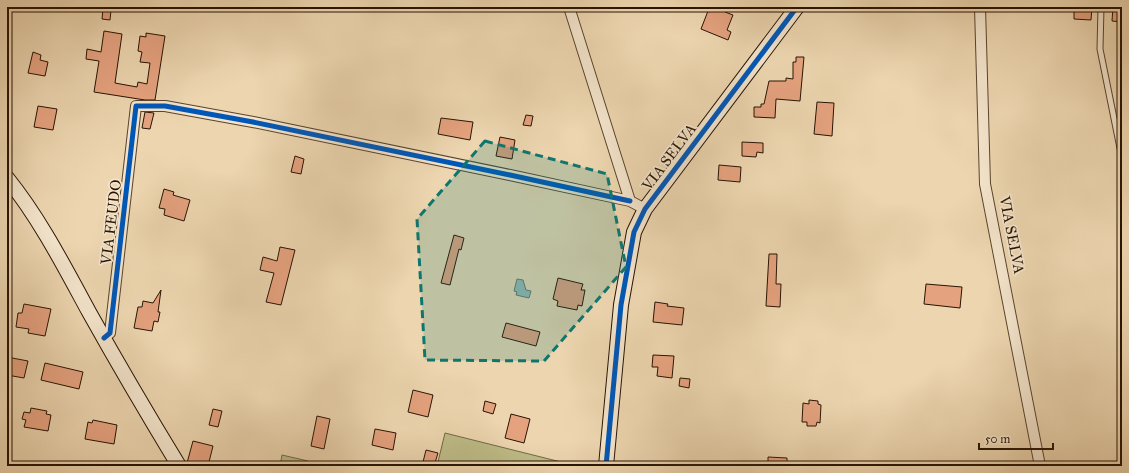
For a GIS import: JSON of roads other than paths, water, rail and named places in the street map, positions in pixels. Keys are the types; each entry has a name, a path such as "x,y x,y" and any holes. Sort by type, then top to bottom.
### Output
{"street":[{"path":"569,7 630,201 645,209"},
{"name":"VIA SELVA","path":"606,466 621,305 634,232 645,209 798,7"},
{"name":"VIA SELVA","path":"980,7 985,184 1040,466"},
{"name":"VIA FEUDO","path":"104,338 110,333 136,106 165,106 253,122 488,170 630,201"},
{"path":"7,178 26,201 47,236 147,414 179,466"}],"lane":[{"path":"1101,7 1100,49 1122,158"}],"water":[{"path":"517,279 523,280 526,290 531,291 529,298 516,295 517,292 514,291"}]}
